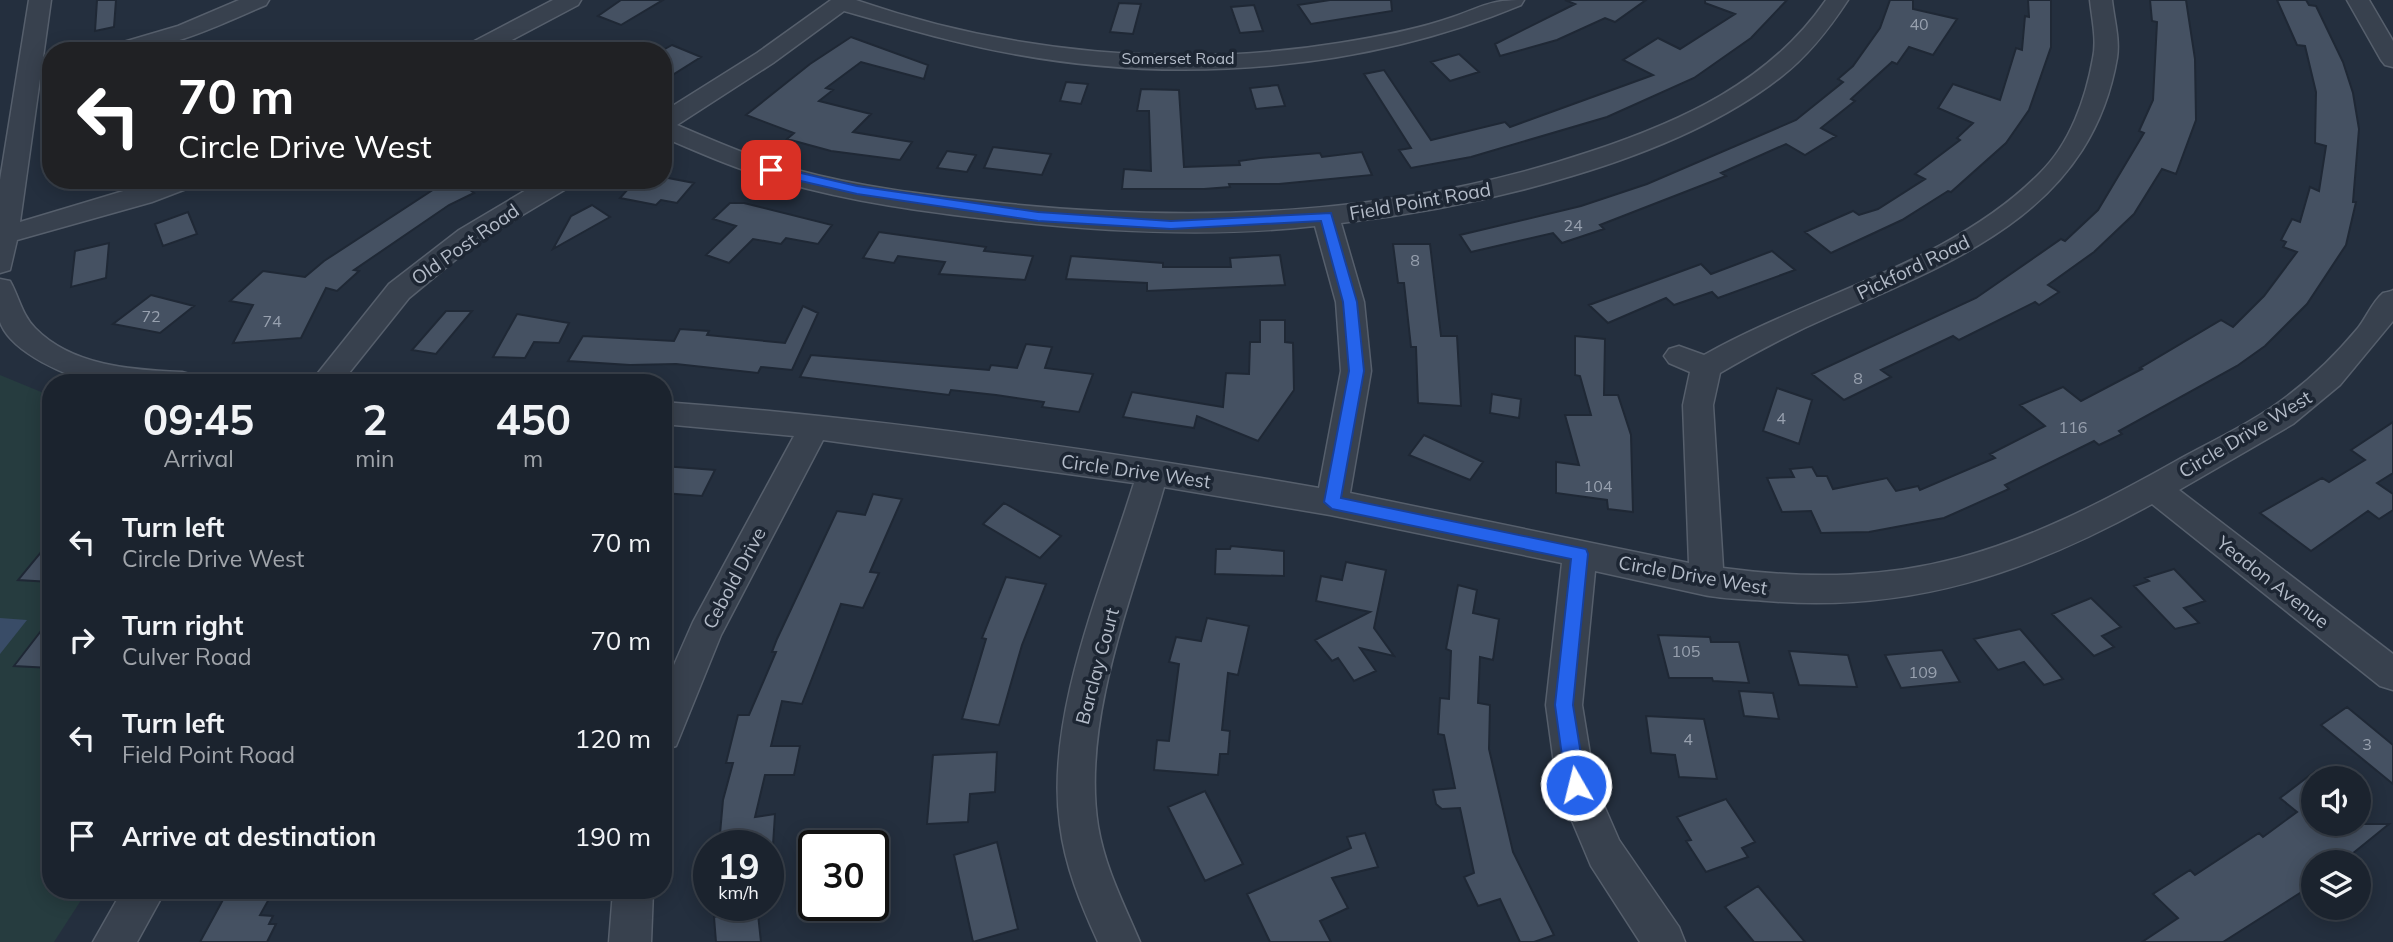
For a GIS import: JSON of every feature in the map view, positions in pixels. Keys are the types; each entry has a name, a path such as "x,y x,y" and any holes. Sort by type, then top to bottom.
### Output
{"street":[{"path":"0,264 3,235 40,69 40,0"},
{"path":"149,42 186,31 258,0"},
{"path":"490,42 570,0"},
{"name":"Somerset Road","path":"843,2 1018,48 1105,58 1192,60 1275,57 1368,44 1455,23 1513,0"},
{"name":"Field Point Road","path":"672,129 737,159 792,177 911,200 1013,214 1171,225 1326,216 1390,209 1474,194 1593,161 1658,137 1730,100 1784,63 1810,40 1837,0"},
{"name":"Pickford Road","path":"1706,367 1750,340 1943,256 2014,210 2039,188 2068,156 2085,126 2098,89 2105,57 2101,0"},
{"path":"2358,0 2393,60"},
{"path":"672,119 843,2"},
{"path":"3,235 161,189"},
{"name":"Old Post Road","path":"332,374 399,291 468,236 547,189"},
{"path":"1326,216 1350,302 1356,371 1332,502"},
{"path":"0,288 3,302 18,328 50,355 89,371 110,374"},
{"name":"Circle Drive West","path":"672,414 815,426 1153,472 1332,502 1707,582 1771,590 1835,590 1924,582 2002,562 2040,547 2154,488 2282,416 2310,397 2340,371 2393,300"},
{"path":"1679,356 1706,367 1698,405 1707,582"},
{"name":"Cebold Drive","path":"672,712 705,632 815,426"},
{"name":"Barclay Court","path":"1119,942 1102,907 1082,842 1077,809 1076,754 1086,691 1153,472"},
{"name":"Yeadon Avenue","path":"2154,488 2393,675"},
{"path":"1580,554 1564,705 1576,785 1605,853 1664,942"},
{"path":"114,942 140,899"},
{"path":"630,942 633,899"}],"green space":[{"path":"0,375 42,392 42,899 82,899 54,942 0,942"}],"water":[{"path":"0,618 27,620 0,654"}],"building":[{"path":"97,0 116,0 114,27 95,31"},
{"path":"621,0 663,0 621,25 598,16"},
{"path":"1330,0 1391,0 1392,11 1311,24 1298,5"},
{"path":"1565,0 1646,0 1615,22 1605,18 1557,40 1500,56 1495,44 1575,4"},
{"path":"1705,0 1787,0 1751,38 1694,78 1607,117 1471,157 1411,168 1399,150 1411,148 1364,74 1384,70 1431,140 1505,122 1510,127 1653,75 1623,60 1658,38 1680,49 1735,14 1705,3"},
{"path":"1890,0 1913,0 1913,9 1957,19 1933,55 1909,47 1897,64 1892,62 1851,99 1855,101 1821,128 1836,136 1805,155 1786,144 1721,173 1726,176 1600,225 1604,229 1562,243 1553,233 1471,252 1460,235 1581,206 1647,184 1796,120 1843,82 1838,79 1853,66 1880,28"},
{"path":"2028,0 2051,0 2051,47 2029,110 2006,143 1951,192 1948,191 1902,220 1831,253 1805,232 1853,211 1859,215 1878,209 1925,179 1915,174 1960,140 1957,138 1973,123 1938,108 1953,84 2000,100 2016,48 2022,50 2025,16 2029,17"},
{"path":"2150,0 2186,0 2195,59 2196,120 2176,174 2162,169 2134,214 2094,252 2048,285 2059,292 2039,305 2035,302 1959,340 1953,336 1881,370 1891,377 1844,400 1812,374 1976,298 2061,239 2065,241 2098,210 2144,133 2139,131 2153,100 2157,22 2152,21"},
{"path":"2277,0 2306,0 2309,5 2316,6 2343,62 2353,93 2359,129 2353,202 2356,202 2346,245 2307,304 2265,346 2237,366 2119,431 2122,434 2099,445 2094,441 2005,485 2009,489 1944,518 1869,532 1821,533 1811,511 1782,512 1767,478 1794,477 1790,469 1812,467 1817,476 1827,476 1833,489 1887,478 1896,491 1918,486 1920,490 1995,458 1990,454 2045,426 2020,405 2063,387 2081,401 2142,369 2140,368 2221,320 2233,327 2264,296 2297,252 2283,247 2286,242 2281,240 2292,219 2300,222 2310,187 2319,191 2326,146 2315,143 2316,92 2305,46 2297,45"},
{"path":"1119,3 1141,4 1133,34 1110,32"},
{"path":"1254,5 1263,31 1240,33 1231,7"},
{"path":"851,37 928,65 924,79 861,62 826,88 833,90 819,101 871,114 853,132 912,142 900,160 831,151 787,139 794,133 746,115 810,64"},
{"path":"672,45 701,57 674,74"},
{"path":"1459,54 1479,72 1450,81 1431,62"},
{"path":"1066,82 1088,84 1081,104 1060,101"},
{"path":"1278,85 1285,106 1256,109 1250,88"},
{"path":"1141,89 1179,90 1184,167 1240,165 1239,161 1260,158 1320,153 1322,157 1362,152 1372,175 1279,184 1229,184 1230,187 1204,189 1122,189 1124,169 1151,171 1149,111 1137,111"},
{"path":"993,147 1051,154 1042,175 984,168"},
{"path":"947,151 976,155 967,172 937,168"},
{"path":"672,179 694,183 677,203 661,200 656,205 620,198 628,189 672,189"},
{"path":"434,189 472,189 474,193 449,205 354,270 359,271 337,291 326,288 301,338 233,343 253,305 230,301 263,271 305,277 324,261"},
{"path":"730,203 744,203 832,225 818,244 786,238 781,244 753,239 729,263 706,255 736,226 713,219"},
{"path":"592,205 610,217 553,249 571,216"},
{"path":"188,212 197,234 163,246 155,224"},
{"path":"879,232 986,247 984,251 1033,256 1025,280 939,274 945,262 898,256 894,263 863,258"},
{"path":"109,243 106,278 71,287 75,251"},
{"path":"1393,244 1430,244 1441,336 1457,336 1461,406 1418,403 1416,347 1411,347 1404,283 1398,283"},
{"path":"1772,251 1795,270 1718,298 1712,292 1674,305 1666,298 1608,323 1589,305 1701,264 1711,274"},
{"path":"1280,255 1285,285 1147,291 1147,283 1066,279 1071,256 1163,263 1163,267 1231,267 1230,258"},
{"path":"151,295 194,306 160,333 113,324"},
{"path":"803,306 818,313 792,370 761,367 758,373 676,364 630,365 568,361 583,336 674,341 680,329 709,331 707,335 785,343"},
{"path":"446,311 472,311 436,354 412,350"},
{"path":"517,314 569,323 559,343 534,342 525,358 493,357"},
{"path":"1260,320 1285,320 1285,342 1293,343 1294,390 1258,441 1197,416 1194,428 1123,417 1132,392 1223,407 1226,373 1249,374 1250,342 1260,342"},
{"path":"1575,336 1605,339 1604,395 1618,395 1631,435 1633,512 1608,509 1607,500 1556,493 1556,462 1579,465 1565,415 1591,415 1580,376 1575,375"},
{"path":"1026,344 1052,347 1045,368 1093,374 1079,412 1042,407 1044,402 996,395 951,390 949,395 800,377 811,355 989,370 991,365 1017,368"},
{"path":"1777,388 1812,400 1799,444 1763,431"},
{"path":"1492,394 1521,399 1519,418 1490,413"},
{"path":"2393,422 2393,473 2377,483 2393,494 2393,510 2379,519 2368,511 2311,551 2260,513 2322,478 2329,482 2365,460 2351,450"},
{"path":"1424,435 1483,462 1470,480 1409,455"},
{"path":"672,467 715,470 702,496 672,494"},
{"path":"873,494 902,499 870,572 879,573 863,608 841,604 802,704 782,701 771,746 800,746 794,775 765,775 755,817 775,814 774,830 720,830 723,800 733,763 726,763 738,715 749,715 776,652 772,652 777,639 837,511 865,515"},
{"path":"1004,503 1061,536 1040,558 983,524"},
{"path":"1231,546 1284,551 1284,576 1215,574 1216,549 1230,549"},
{"path":"42,551 42,581 18,580"},
{"path":"1346,562 1386,570 1374,628 1394,656 1360,648 1376,671 1354,681 1338,658 1332,661 1315,640 1370,612 1316,601 1321,576 1342,580"},
{"path":"2174,569 2205,601 2184,608 2199,623 2175,629 2134,586 2149,581 2145,578"},
{"path":"1006,577 1046,584 1022,645 999,725 962,719 986,639 982,638"},
{"path":"1458,585 1477,590 1473,613 1499,619 1493,660 1480,657 1478,703 1490,705 1489,749 1513,852 1554,935 1534,942 1520,942 1500,899 1478,906 1464,877 1474,873 1460,808 1442,809 1436,804 1433,790 1455,788 1444,735 1438,734 1440,698 1449,699 1451,651 1446,649"},
{"path":"2091,598 2121,627 2102,636 2114,647 2094,656 2052,614"},
{"path":"1207,618 1249,626 1238,675 1228,673 1222,730 1230,731 1228,754 1220,754 1218,775 1154,770 1157,740 1169,741 1179,664 1169,662 1176,637 1201,641"},
{"path":"2020,629 2063,679 2044,685 2024,662 1998,670 1974,639"},
{"path":"42,630 42,668 14,666"},
{"path":"1658,635 1710,637 1711,642 1739,642 1749,683 1713,681 1712,678 1669,678"},
{"path":"1942,650 1960,682 1901,688 1885,655"},
{"path":"1789,651 1848,655 1857,687 1799,685"},
{"path":"1739,691 1773,693 1779,719 1744,716"},
{"path":"2347,707 2393,745 2393,784 2321,725"},
{"path":"1646,716 1704,719 1717,779 1679,777 1675,755 1651,753"},
{"path":"997,752 995,792 970,794 968,822 927,824 933,755"},
{"path":"2301,782 2301,836 2371,836 2371,824 2389,824 2357,850 2301,850 2301,892 2223,942 2142,942 2178,918 2153,894 2190,870 2195,875 2259,833 2263,837 2297,812 2280,798"},
{"path":"1205,791 1243,864 1205,881 1168,807"},
{"path":"1726,799 1755,842 1742,848 1748,857 1706,872 1686,841 1691,840 1677,817"},
{"path":"1365,833 1378,867 1332,878 1348,908 1320,921 1331,942 1270,942 1247,894 1351,848 1347,837"},
{"path":"997,842 1018,929 973,942 954,855"},
{"path":"1758,886 1805,942 1754,942 1725,907"},
{"path":"223,899 269,899 260,915 273,916 269,924 276,924 267,942 200,942"},
{"path":"714,921 759,921 761,942 716,942"}],"route":[{"path":"771,170 834,186 934,204 1038,217 1171,225 1326,216 1350,302 1356,371 1353,401 1332,502 1580,554 1564,705 1576,785"}]}
